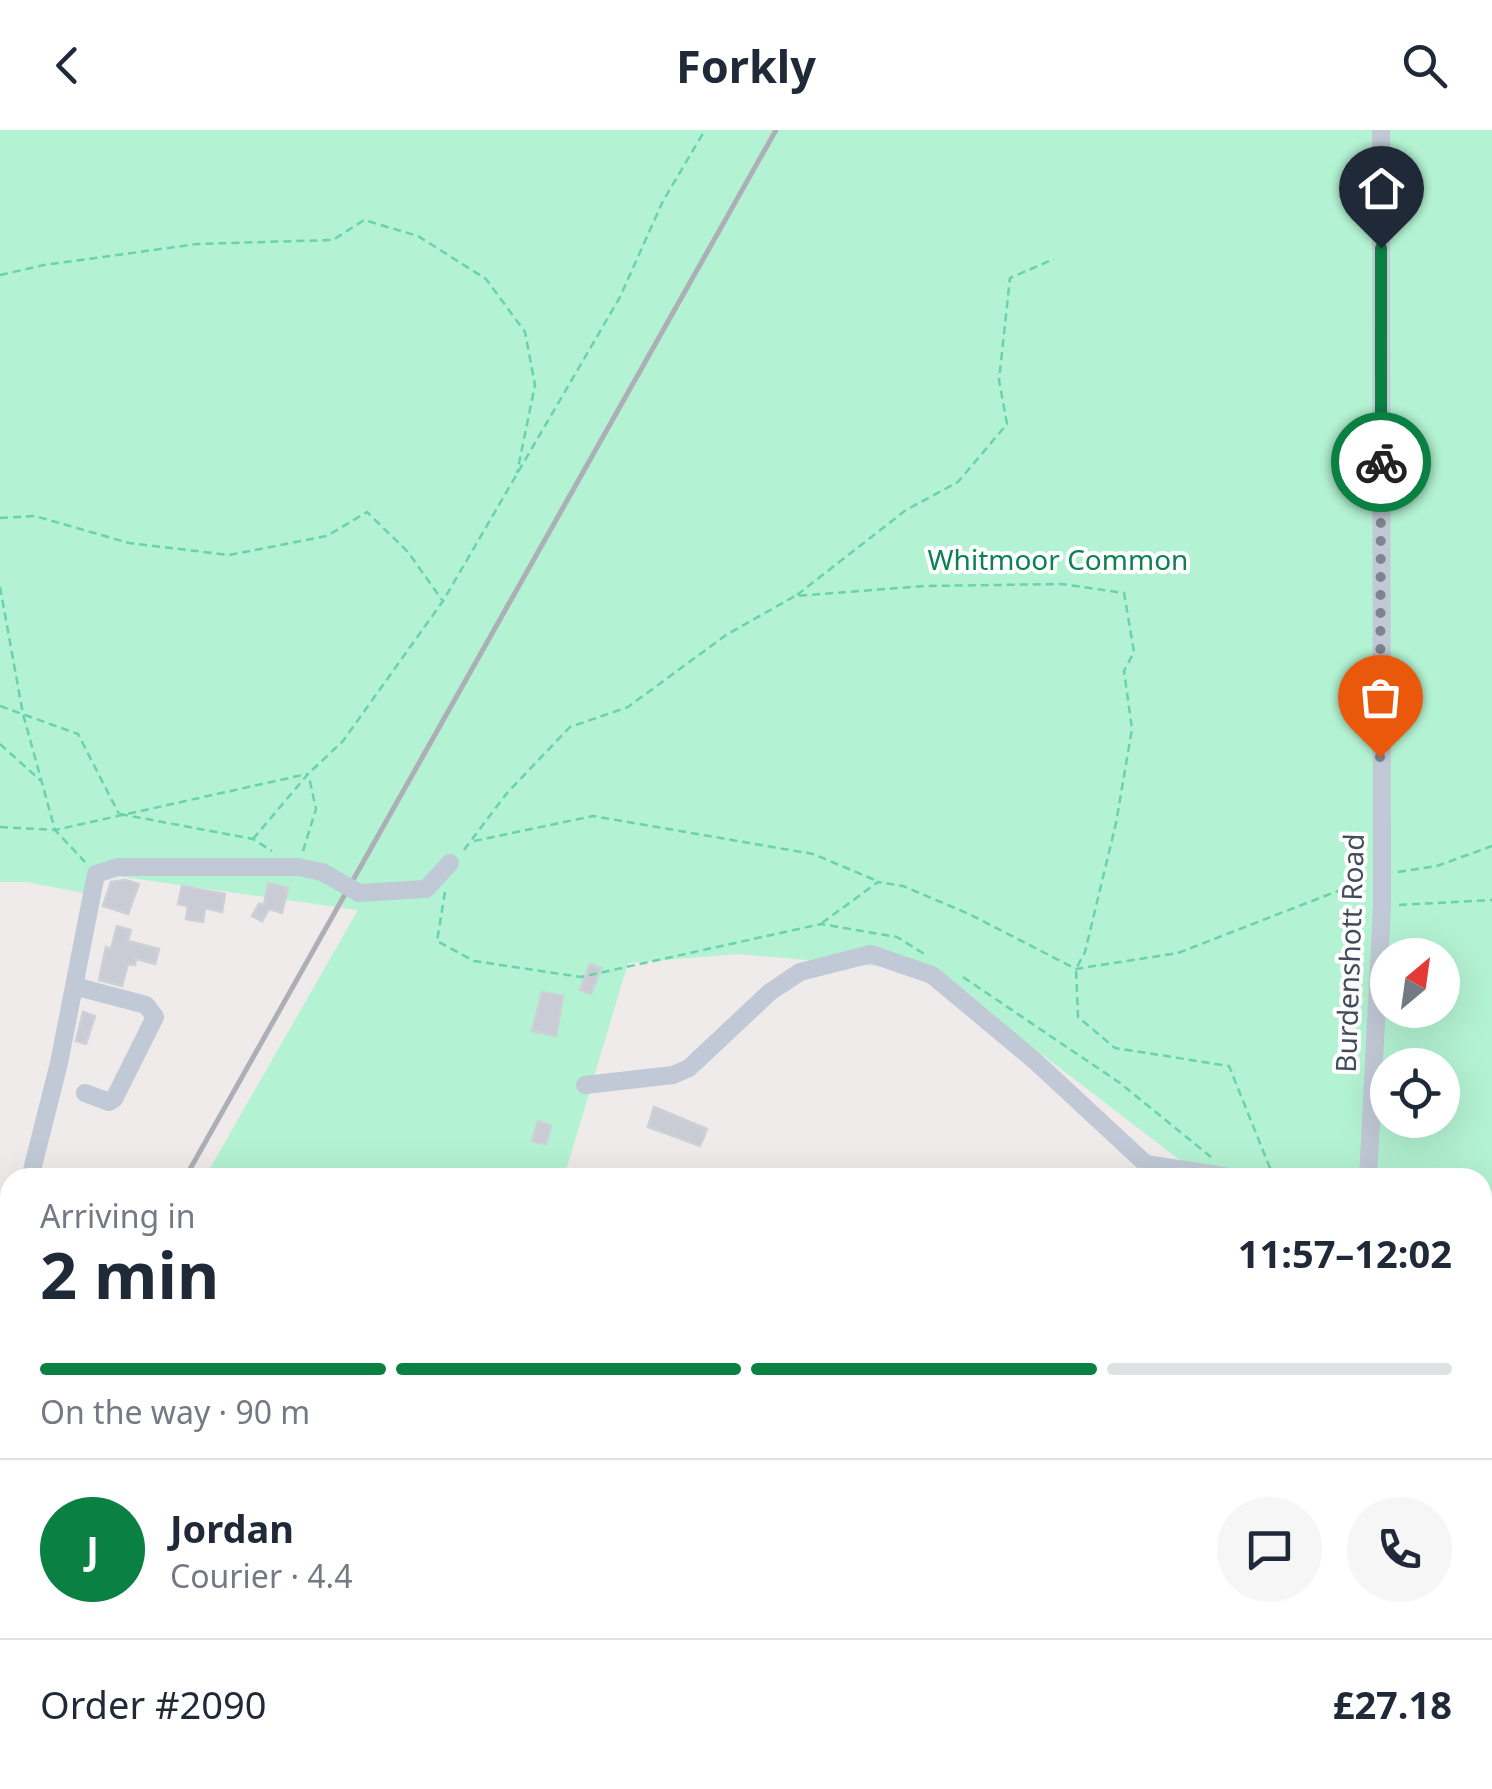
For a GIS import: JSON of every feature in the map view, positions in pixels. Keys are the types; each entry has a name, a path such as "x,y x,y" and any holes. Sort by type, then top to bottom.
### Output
{"street":[{"name":"Burdenshott Road","path":"1369,1168 1382,906 1381,130"},
{"path":"32,1168 96,874 118,867 298,867 322,872 360,893 426,889 450,864"},
{"path":"585,1086 673,1075 689,1068 770,992 800,972 870,954 932,974 1035,1061 1146,1164 1174,1168"},
{"path":"74,986 146,1006 154,1017 114,1100 109,1102 85,1093"}],"path":[{"path":"253,839 308,774 344,741 442,602 620,297 662,202 706,130"},
{"path":"0,275 44,265 196,244 333,240 364,220 418,236 486,279 524,332 535,384 516,478"},
{"path":"930,957 897,937 821,924 581,977 474,962 437,941 450,864 473,842 507,792 570,727 628,707 726,635 795,596 906,510 958,482 1007,424 999,380 1010,278 1054,259"},
{"path":"0,518 35,516 129,543 229,556 327,536 368,512 408,552 442,602"},
{"path":"795,596 925,586 1062,584 1124,593 1134,652 1124,671 1132,729 1107,860 1085,952 1076,970 1078,1018 1116,1048 1229,1066 1270,1168"},
{"path":"0,587 23,714 55,830 96,874"},
{"path":"0,706 78,734 119,814"},
{"path":"0,744 42,782"},
{"path":"0,826 55,830 308,774"},
{"path":"119,814 253,839 298,867 316,808 308,774"},
{"path":"473,842 592,816 813,854 969,914 1076,970 1178,953 1380,875 1437,866 1492,846"},
{"path":"821,924 878,882"},
{"path":"1382,906 1492,900"},
{"path":"963,978 1120,1083 1225,1168"}],"green space":[{"name":"Whitmoor Common","path":"0,130 1492,130 1492,1168 1190,1168 933,971 739,954 628,963 567,1168 210,1168 358,910 88,872 84,893 26,882 0,882"}],"building":[{"path":"111,882 139,884 128,914 103,906"},
{"path":"268,883 288,888 282,913 269,909 262,921 252,916 259,904 264,905"},
{"path":"182,886 225,894 222,912 205,908 203,922 186,919 188,906 178,904"},
{"path":"117,926 131,930 128,941 159,949 155,964 136,959 135,965 128,964 122,986 99,980 106,947 111,949"},
{"path":"590,964 601,968 591,994 580,990"},
{"path":"542,992 563,996 556,1036 532,1031"},
{"path":"83,1012 95,1016 86,1044 76,1041"},
{"path":"654,1107 707,1129 700,1146 648,1127"},
{"path":"538,1121 551,1126 546,1144 532,1141"}],"railway":[{"path":"191,1168 776,130"}],"way so far":[{"path":"1380,757 1381,462"}],"route":[{"path":"1381,248 1381,462"}]}
